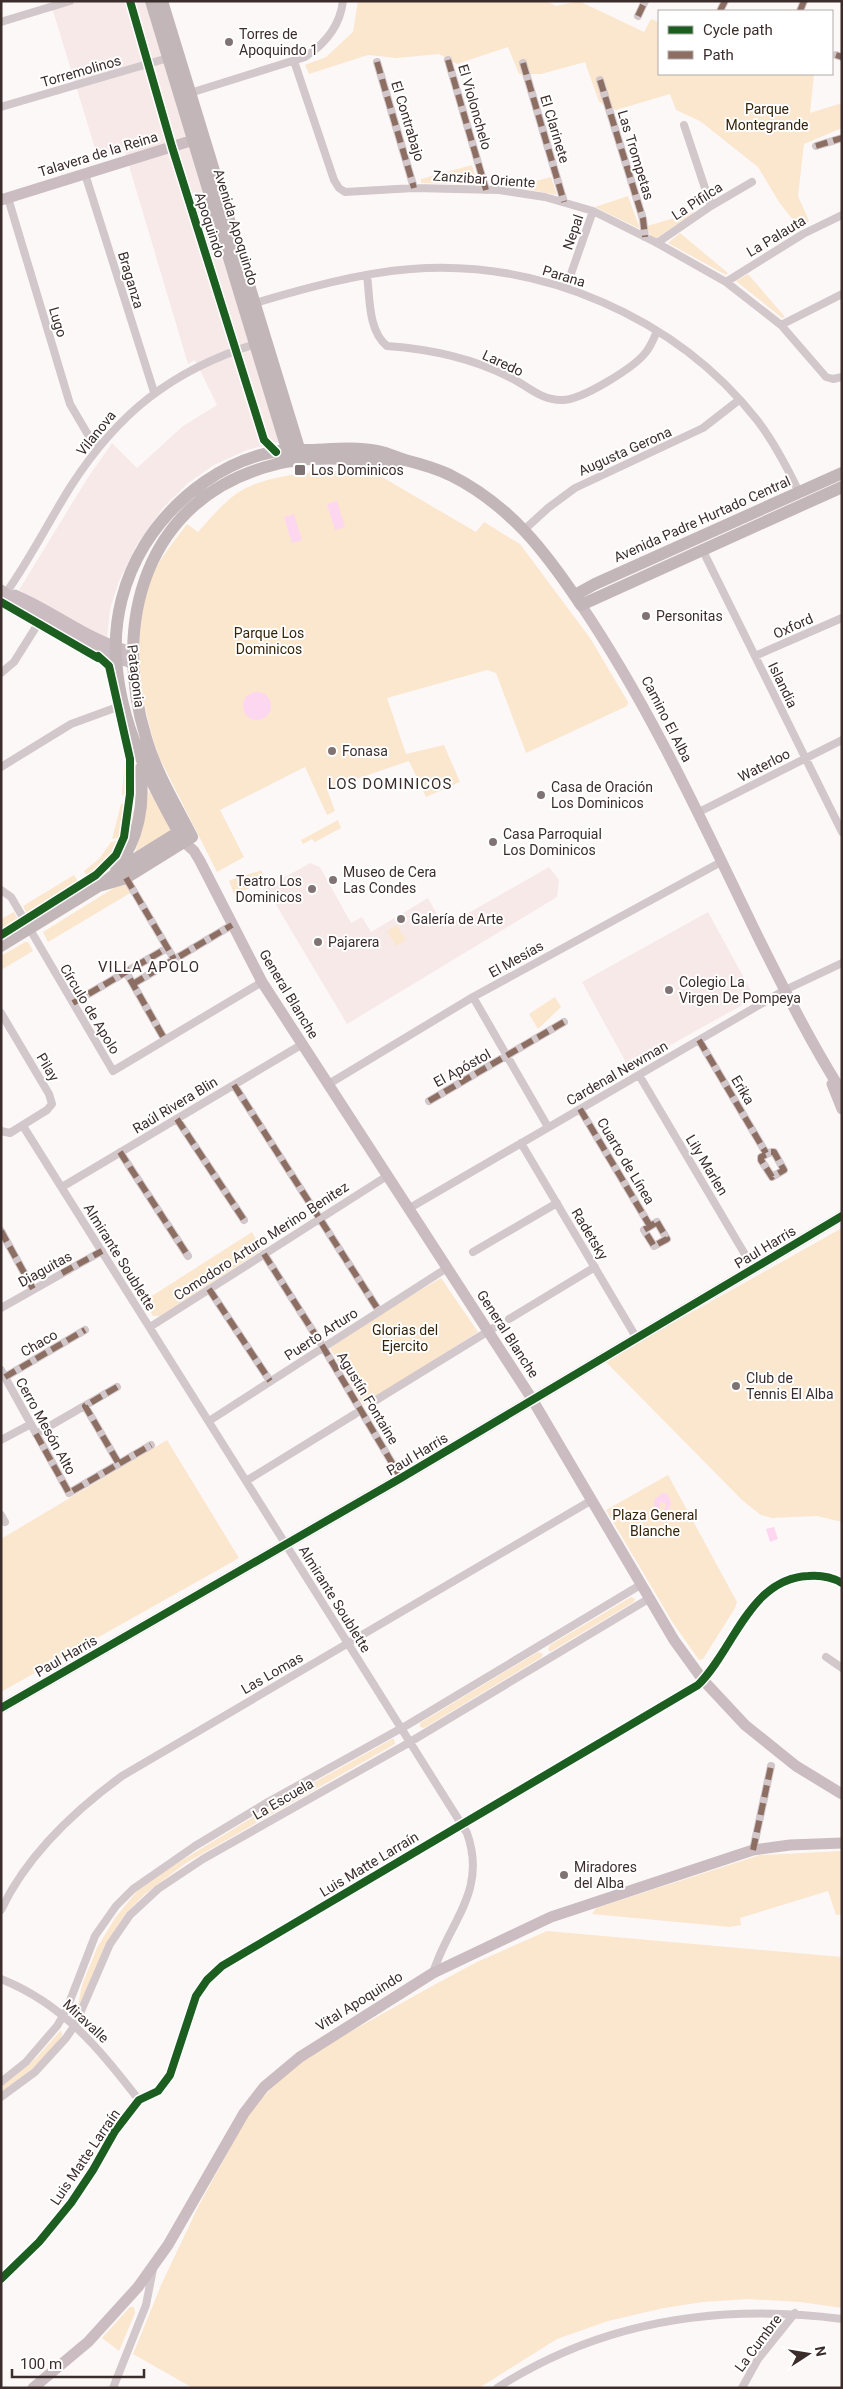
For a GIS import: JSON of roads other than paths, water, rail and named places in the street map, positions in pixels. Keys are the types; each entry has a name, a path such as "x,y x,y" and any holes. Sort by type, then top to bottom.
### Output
{"main road":[{"name":"Avenida Apoquindo","path":"151,1 168,58 199,139 295,456"},
{"name":"Avenida Apoquindo","path":"162,1 190,93 199,139"},
{"name":"Avenida Apoquindo","path":"249,303 256,344 295,456"},
{"name":"Camino El Alba","path":"295,456 379,463 405,460 425,465 470,486 525,529 578,600"},
{"name":"Patagonia","path":"187,838 138,756 123,705 116,653 119,610 128,579 143,549 162,520 192,492 219,474 250,460 295,456"},
{"name":"Patagonia","path":"187,838 148,745 137,702 132,657 133,624 141,588 157,553 174,528 200,502 225,484 252,471 295,456"},
{"name":"Avenida Padre Hurtado Central","path":"578,600 595,584 842,473"},
{"name":"Avenida Padre Hurtado Central","path":"578,600 702,549 842,486"},
{"path":"99,886 121,862 134,839 142,800 138,756"},
{"path":"99,886 126,878 187,838"},
{"path":"1,946 99,886 135,859 187,838"}],"street":[{"path":"1,22 70,1"},
{"path":"190,93 294,62 314,51 330,35 340,14 343,1"},
{"path":"638,16 645,1"},
{"name":"Torremolinos","path":"1,107 168,58"},
{"name":"El Violonchelo","path":"448,60 486,190"},
{"name":"Zanzibar Oriente","path":"294,62 334,180 339,188 345,192 356,193 414,188 526,193 564,202 593,212 657,243 726,282 781,325 826,377 833,379 842,377"},
{"name":"El Contrabajo","path":"377,62 414,188"},
{"name":"El Clarinete","path":"522,63 564,202"},
{"name":"Las Trompetas","path":"600,80 643,219 645,237"},
{"path":"684,125 711,206"},
{"path":"816,146 842,138"},
{"name":"Talavera de la Reina","path":"4,199 199,139"},
{"name":"Braganza","path":"85,174 154,392"},
{"name":"La Pifilca","path":"657,243 711,206 752,182"},
{"name":"Lugo","path":"4,199 70,404 87,434 100,446"},
{"name":"Nepal","path":"566,288 593,212"},
{"name":"La Palauta","path":"726,282 803,234 842,215"},
{"name":"Parana","path":"249,303 366,275 434,268 479,270 523,277 566,288 622,311 657,331 692,356 739,400 770,440 799,492"},
{"name":"Laredo","path":"366,275 374,326 380,340 387,346 440,354 474,363 510,377 534,392 549,398 563,400 581,395 632,365 646,352 657,331"},
{"path":"781,325 842,294"},
{"name":"Vilanova","path":"4,592 71,486 100,446 125,417 154,392 204,363 256,344"},
{"name":"Augusta Gerona","path":"525,529 548,508 575,488 591,479 676,442 717,419 739,400"},
{"name":"Islandia","path":"702,549 842,832"},
{"path":"4,592 17,604 41,619 116,653 132,657"},
{"path":"4,592 20,597 116,653"},
{"name":"Camino El Alba","path":"578,600 631,682 785,990 823,1062 842,1092"},
{"name":"Oxford","path":"755,656 842,618"},
{"path":"1,673 14,662 41,619"},
{"path":"1,767 71,724 123,705"},
{"name":"Waterloo","path":"697,813 842,740"},
{"name":"General Blanche","path":"187,838 262,982 447,1268 492,1329 674,1640 703,1680 730,1710 762,1740 796,1766 842,1794"},
{"name":"El Mesías","path":"327,1085 473,997 721,862"},
{"path":"126,878 174,960"},
{"name":"Círculo de Apolo","path":"1,890 11,897 113,1071 262,982"},
{"path":"132,984 232,925"},
{"path":"73,1004 167,948"},
{"name":"Cardenal Newman","path":"408,1209 785,990 842,963"},
{"path":"126,972 165,1040"},
{"name":"El Apóstol","path":"473,997 548,1127"},
{"name":"Pilay","path":"1,1013 49,1094 52,1104 47,1110 23,1126"},
{"path":"508,1057 564,1022"},
{"name":"Erika","path":"699,1040 766,1153"},
{"name":"Raúl Rivera Blin","path":"62,1187 301,1045"},
{"name":"El Apóstol","path":"429,1101 508,1057"},
{"name":"Camino El Alba","path":"823,1062 842,1109"},
{"name":"Lily Marlen","path":"639,1075 753,1268"},
{"path":"234,1085 379,1311"},
{"name":"Cuarto de Línea","path":"580,1109 650,1226"},
{"path":"177,1119 244,1220"},
{"path":"1,1131 10,1133 23,1126"},
{"name":"Almirante Soublette","path":"23,1126 462,1824 471,1844 473,1856 472,1876 462,1914 437,1958 433,1973"},
{"name":"Radetsky","path":"521,1143 636,1337"},
{"path":"120,1152 188,1256"},
{"name":"Comodoro Arturo Merino Benitez","path":"150,1327 387,1176"},
{"path":"472,1252 557,1204"},
{"name":"Paul Harris","path":"1,1708 401,1478 842,1216"},
{"path":"1,1231 34,1290"},
{"name":"Diaguitas","path":"1,1308 102,1251"},
{"name":"Agustín Fontaine","path":"264,1254 323,1347 401,1478"},
{"path":"509,1319 595,1266"},
{"name":"Puerto Arturo","path":"209,1421 447,1268"},
{"path":"209,1289 270,1381"},
{"path":"373,1402 492,1329"},
{"name":"Chaco","path":"3,1374 85,1330"},
{"name":"Cerro Mesón Alto","path":"3,1374 69,1493 118,1464"},
{"path":"36,1434 117,1387"},
{"path":"85,1406 118,1464 151,1445"},
{"path":"246,1481 355,1414"},
{"path":"1,1440 31,1424"},
{"name":"Las Lomas","path":"1,1910 18,1881 42,1849 70,1819 103,1790 150,1759 592,1500"},
{"name":"Luis Matte Larraín","path":"1,2279 39,2242 66,2210 93,2170 115,2131 139,2100 158,2090 170,2074 192,2005 201,1988 214,1972 703,1680 754,1606 774,1587 790,1579 806,1576 822,1576 842,1583"},
{"name":"La Escuela","path":"1,2082 26,2062 52,2033 64,2015 95,1936 116,1906 134,1888 195,1846 268,1802 402,1728 642,1584"},
{"name":"La Escuela","path":"1,2097 47,2060 75,2025 110,1944 130,1915 158,1888 204,1859 410,1742 650,1598"},
{"path":"542,1644 550,1658"},
{"path":"826,1657 842,1668"},
{"path":"753,1850 771,1766"},
{"name":"Vital Apoquindo","path":"33,2388 70,2358 106,2324 153,2267 168,2245 244,2113 264,2087 300,2057 433,1973 551,1917 753,1850 790,1845 842,1843"},
{"name":"Miravalle","path":"1,1979 33,1994 64,2015 95,2044 139,2100"},
{"path":"113,2388 146,2305 153,2267"},
{"path":"497,2388 570,2350 656,2322 723,2314 795,2314 842,2319"},
{"name":"La Cumbre","path":"742,2388 758,2359 795,2314"}],"place":[{"name":"Torres de Apoquindo 1","path":"229,42"},
{"name":"Los Dominicos","path":"300,470"},
{"name":"Personitas","path":"646,616"},
{"name":"Fonasa","path":"332,751"},
{"name":"Casa de Oración Los Dominicos","path":"541,795"},
{"name":"Casa Parroquial Los Dominicos","path":"493,842"},
{"name":"Museo de Cera Las Condes","path":"333,880"},
{"name":"Teatro Los Dominicos","path":"312,889"},
{"name":"Galería de Arte","path":"401,919"},
{"name":"Pajarera","path":"318,942"},
{"name":"Colegio La Virgen De Pompeya","path":"669,990"},
{"name":"Club de Tennis El Alba","path":"736,1386"},
{"name":"Miradores del Alba","path":"564,1875"}],"district":[{"name":"LOS DOMINICOS","path":"390,784"},
{"name":"VILLA APOLO","path":"149,967"}],"park label":[{"name":"Parque Montegrande","path":"767,118"},
{"name":"Parque Los Dominicos","path":"269,642"},
{"name":"Glorias del Ejercito","path":"405,1338"},
{"name":"Plaza General Blanche","path":"655,1524"}]}
